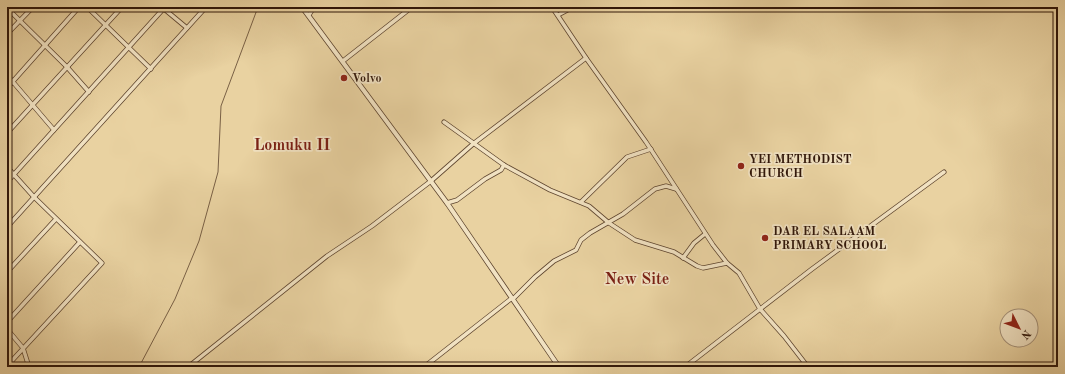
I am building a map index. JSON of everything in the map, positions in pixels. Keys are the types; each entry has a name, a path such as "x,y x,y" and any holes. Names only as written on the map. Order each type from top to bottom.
{"street":[{"path":"7,34 32,7"},
{"path":"7,88 79,7"},
{"path":"87,7 151,69"},
{"path":"7,133 122,7"},
{"path":"7,182 129,48 163,7 187,28"},
{"path":"7,227 206,7"},
{"path":"302,7 431,180 559,367"},
{"path":"308,15 314,7"},
{"path":"343,61 412,7"},
{"path":"552,7 586,58 651,149 706,234 727,263 739,273 760,309 784,336 808,367"},
{"path":"558,15 573,7"},
{"path":"7,8 21,20 44,46 67,67 89,92"},
{"path":"188,367 327,256 372,226 431,180 473,144 586,58"},
{"path":"7,75 54,130"},
{"path":"444,122 504,165 550,190 581,202 635,240 674,252 703,268 727,263"},
{"path":"581,202 627,157 651,149"},
{"path":"447,203 457,200 484,179 501,170 504,165"},
{"path":"7,167 34,197 102,262 7,366"},
{"path":"685,367 760,309 944,172"},
{"path":"424,367 513,299 535,277 554,262 576,250 583,238 609,222 655,189 666,186 676,189"},
{"path":"7,272 56,219"},
{"path":"683,258 694,243 706,234"},
{"path":"7,322 80,242"},
{"path":"7,329 23,348 29,367"}],"waterway":[{"path":"139,367 175,299 199,241 218,172 221,106 258,7"}],"place":[{"name":"Volvo","path":"344,78"},
{"name":"YEI METHODIST CHURCH","path":"741,166"},
{"name":"DAR EL SALAAM PRIMARY SCHOOL","path":"765,238"}],"district":[{"name":"Lomuku II","path":"292,144"},
{"name":"New Site","path":"637,278"}]}
